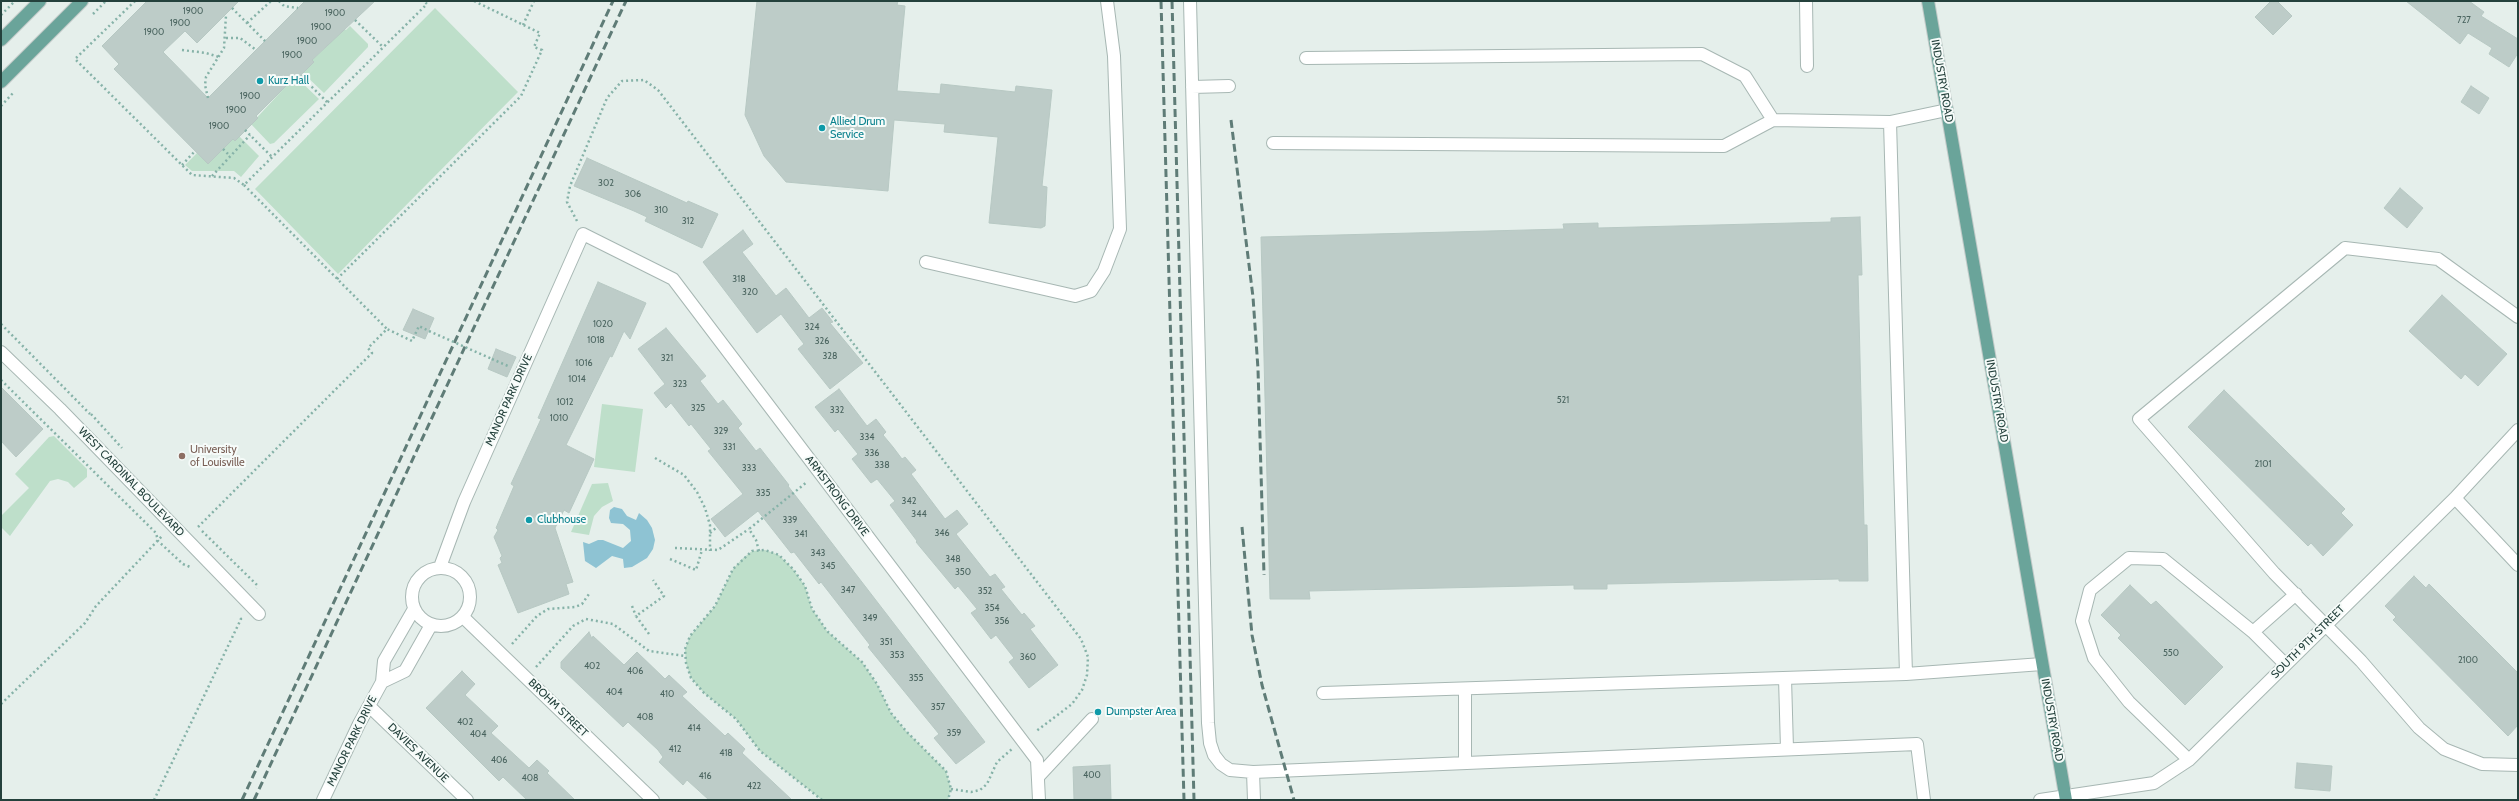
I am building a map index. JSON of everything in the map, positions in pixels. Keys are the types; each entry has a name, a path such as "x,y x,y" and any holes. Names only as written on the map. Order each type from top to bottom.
{"main road":[{"path":"1,40 40,1"},
{"path":"1,82 82,1"},
{"name":"INDUSTRY ROAD","path":"1928,1 2066,798"}],"street":[{"path":"926,262 1075,296 1091,291 1104,271 1120,229 1114,56 1108,1"},
{"path":"1190,1 1208,723 1210,743 1214,755 1221,764 1230,770 1252,772 1917,744 1924,800"},
{"path":"1806,1 1807,66"},
{"path":"1306,58 1702,54 1745,76 1773,120"},
{"path":"1192,88 1230,86"},
{"path":"1273,143 1724,146 1773,120 1890,122 1947,110"},
{"path":"1890,122 1906,674"},
{"name":"ARMSTRONG DRIVE","path":"583,234 673,279 1037,760 1039,800"},
{"name":"MANOR PARK DRIVE","path":"440,567 464,502 583,234"},
{"path":"2518,317 2438,259 2345,248 2140,419 2296,594 2361,661 2419,728 2444,749 2482,764 2518,765"},
{"name":"WEST CARDINAL BOULEVARD","path":"1,352 60,408 258,614"},
{"name":"SOUTH 9TH STREET","path":"2040,800 2066,798 2154,783 2189,760 2325,624 2456,498 2518,430"},
{"path":"2456,498 2518,565"},
{"path":"2189,760 2128,702 2094,658 2082,621 2090,590 2129,558 2164,559 2253,632 2285,664"},
{"path":"440,567 457,572 468,585 471,596 469,608 463,617 453,624 442,626 430,625 421,618 414,609 412,598 413,586 420,576 429,570 440,567"},
{"path":"2253,632 2296,594"},
{"name":"MANOR PARK DRIVE","path":"323,800 382,682 384,661 414,609"},
{"name":"BROHM STREET","path":"463,617 653,800"},
{"name":"MANOR PARK DRIVE","path":"382,682 405,671 430,625"},
{"path":"1323,693 1906,674 2042,664"},
{"path":"1785,678 1787,749"},
{"path":"1465,689 1465,763"},
{"name":"DAVIES AVENUE","path":"369,706 467,800"},
{"path":"1038,777 1092,719"},
{"path":"1252,772 1254,800"}],"path":[{"path":"1,15 14,1"},
{"path":"135,1 75,59 192,175 234,178 244,185 387,329 412,341 419,326 492,360"},
{"path":"247,23 271,1"},
{"path":"278,1 284,6 298,8"},
{"path":"337,279 521,96 542,50 534,47 540,33 474,1"},
{"path":"523,25 534,1"},
{"path":"244,185 383,47 426,2"},
{"path":"232,8 265,41"},
{"path":"208,98 205,85 206,77 224,48 226,38 226,15"},
{"path":"356,20 383,47"},
{"path":"226,38 240,38 256,50"},
{"path":"182,50 206,53 219,57"},
{"path":"301,76 327,102"},
{"path":"583,234 568,202 570,186 607,98 622,81 644,80 658,90 1081,639 1088,657 1087,675 1082,690 1072,704 1022,740 997,762 987,784 980,790 971,792 950,789"},
{"path":"245,130 272,157"},
{"path":"212,176 250,135"},
{"path":"223,149 230,156"},
{"path":"182,165 195,151"},
{"path":"198,527 372,353 368,348 387,329"},
{"path":"1,380 156,533 158,540 194,571"},
{"path":"655,458 684,475 697,492 705,508 710,534 710,551"},
{"path":"675,548 710,551 718,550 749,529 819,472"},
{"path":"1,704 85,623 96,606 172,525"},
{"path":"710,534 717,527"},
{"path":"749,529 756,540 760,551"},
{"path":"670,559 696,570 702,550"},
{"path":"822,800 760,751 736,719 704,693 691,678 685,656 690,636 716,606 733,569 752,551 779,555 793,569 805,586 812,609 827,632 862,662 877,684 896,719 946,771 950,789 948,800"},
{"path":"636,616 664,596 653,580"},
{"path":"503,655 537,616 548,610 574,607 582,604 589,594"},
{"path":"632,606 636,616 649,634"},
{"path":"154,800 241,619 236,614"},
{"path":"526,678 573,626 586,619 613,624 649,651 685,656"}],"green space":[{"path":"435,8 518,92 338,274 255,189"},
{"path":"350,26 368,44 368,47 324,93 303,73 314,62 312,60 344,29 346,30"},
{"path":"298,79 319,99 274,143 270,144 251,124 288,84 290,86"},
{"path":"239,136 259,156 241,177 234,171 192,171 185,165 197,153 208,164 233,139 235,141"},
{"path":"602,404 643,409 635,472 594,467"},
{"path":"54,436 87,469 87,477 74,488 68,482 58,479 50,481 10,536 1,527 1,516 29,488 15,474 49,437"},
{"path":"608,483 613,501 602,507 594,516 589,535 571,532 592,484"},
{"path":"765,550 779,555 793,569 805,586 812,609 827,631 862,662 877,684 891,713 906,731 946,771 951,789 948,800 822,800 760,751 736,719 704,693 691,678 686,663 685,649 690,636 715,606 733,569 752,551"}],"water":[{"path":"614,507 622,509 627,516 636,520 639,513 647,520 652,528 655,540 653,549 647,558 632,567 624,568 623,559 612,556 596,568 585,561 583,542 589,544 598,540 603,540 623,548 631,541 630,530 623,524 611,523 609,518 610,510"}],"building":[{"name":"Kurz Hall","path":"147,1 239,1 197,43 185,31 163,52 208,98 305,1 375,1 312,60 314,62 290,86 288,84 256,116 258,118 235,141 233,139 208,164 114,69 119,64 102,46"},
{"name":"Allied Drum Service","path":"757,1 898,1 897,5 905,6 897,91 940,94 941,84 1015,92 1016,86 1052,90 1042,186 1047,187 1045,226 1041,228 989,223 998,137 944,132 945,124 894,120 888,191 786,182 764,156 745,115"},
{"path":"2271,1 2277,1 2292,16 2273,35 2255,17"},
{"path":"2406,1 2469,1 2484,12 2481,16 2518,39 2518,53 2509,67 2489,54 2492,48 2468,33 2460,44"},
{"path":"2471,86 2489,98 2479,114 2461,102"},
{"path":"587,158 687,203 688,201 718,214 702,248 645,221 647,217 574,186"},
{"path":"2400,188 2423,208 2407,228 2384,208"},
{"path":"1860,217 1862,275 1858,275 1864,525 1867,525 1868,581 1839,581 1839,579 1607,584 1607,589 1574,589 1574,585 1309,591 1310,599 1270,599 1261,237 1564,229 1563,224 1598,223 1598,228 1831,222 1831,218"},
{"path":"743,230 753,244 742,252 776,296 786,288 809,318 822,308 833,322 830,323 863,363 830,389 798,349 804,344 781,314 757,333 703,262"},
{"path":"598,282 646,303 630,339 624,331 566,445 594,459 569,513 564,510 555,528 573,582 566,584 569,594 518,613 498,565 502,563 500,558 502,556 494,537 498,530 496,528 514,486 511,484 541,419 538,418"},
{"path":"2442,295 2507,354 2478,386 2465,374 2461,379 2409,331"},
{"path":"413,309 434,318 425,339 403,330"},
{"path":"666,328 706,376 700,381 718,404 723,400 742,424 738,428 756,451 760,448 985,742 956,764 934,738 939,734 868,647 870,645 821,582 819,584 794,552 791,553 758,511 725,537 711,519 743,494 708,451 711,449 691,424 689,426 671,403 666,408 654,393 665,384 638,349"},
{"path":"496,349 516,357 507,377 488,369"},
{"path":"1,387 43,429 16,457 1,441"},
{"path":"839,389 867,426 876,419 886,432 883,435 902,459 905,457 916,470 911,474 945,519 957,510 968,524 956,534 990,577 995,574 1005,587 1001,589 1022,615 1024,613 1035,626 1030,629 1058,665 1029,688 1009,662 1014,658 996,635 991,639 971,613 977,609 958,586 955,589 916,542 917,541 890,505 895,501 877,479 871,483 852,459 858,454 838,429 835,432 815,407"},
{"path":"2224,390 2345,509 2341,513 2353,525 2323,556 2311,543 2308,546 2188,427"},
{"path":"2414,576 2426,588 2429,584 2518,673 2518,725 2508,736 2393,620 2396,617 2385,606"},
{"path":"2130,585 2151,605 2156,601 2223,667 2185,705 2118,638 2121,635 2101,615"},
{"path":"589,632 592,639 593,636 624,665 637,652 665,679 669,675 687,692 682,696 725,736 728,733 745,749 742,753 792,800 709,800 687,780 683,785 659,762 663,757 658,750 628,722 623,727 561,668 561,662"},
{"path":"462,671 475,684 465,695 498,726 491,733 529,768 537,760 549,771 547,773 575,800 527,800 503,777 499,781 426,708"},
{"path":"2297,763 2332,766 2330,791 2295,788"},
{"path":"1110,765 1111,799 1074,800 1073,767"}],"railway":[{"path":"242,800 613,1"},
{"path":"254,800 626,1"},
{"path":"1161,1 1184,800"},
{"path":"1172,1 1194,800"},
{"path":"1231,120 1253,297 1258,369 1264,575"},
{"path":"1242,527 1252,635 1262,685 1294,800"}],"place":[{"name":"Kurz Hall","path":"260,81"},
{"name":"Allied Drum Service","path":"822,128"},
{"name":"University of Louisville","path":"182,456"},
{"name":"Clubhouse","path":"529,520"},
{"name":"Dumpster Area","path":"1098,712"}]}
